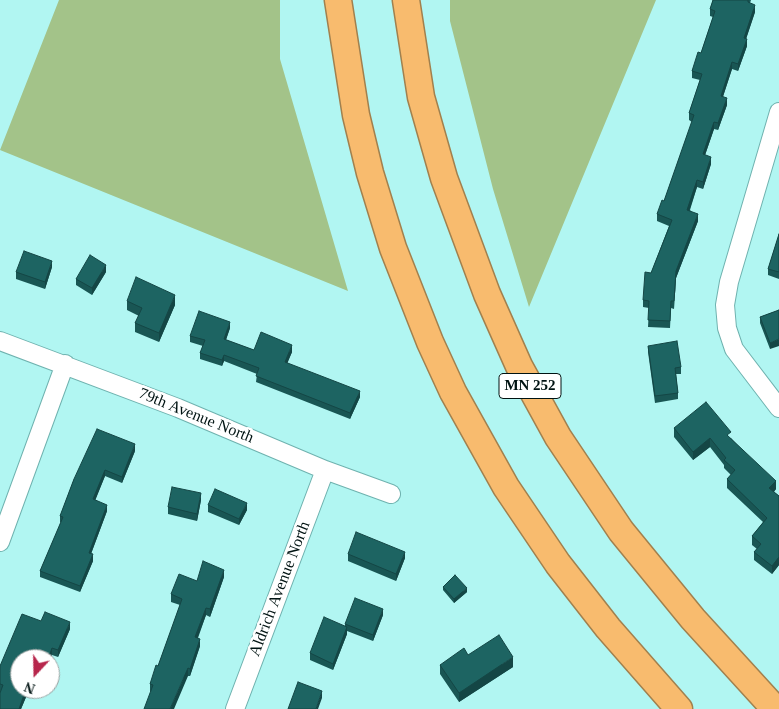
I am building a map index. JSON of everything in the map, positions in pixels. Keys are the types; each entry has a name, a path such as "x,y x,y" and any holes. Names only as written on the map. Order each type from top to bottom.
{"highway":[{"path":"338,0 356,115 370,173 393,248 430,342 453,392 506,487 558,564 608,628 679,709"},
{"name":"MN 252","path":"406,0 421,97 444,178 487,294 519,366 558,437 621,531 693,619 775,709"}],"street":[{"path":"779,112 729,282 725,305 727,328 734,349 779,408"},
{"name":"79th Avenue North","path":"0,341 65,364 325,470 391,494"},
{"path":"0,542 65,364"},
{"name":"Aldrich Avenue North","path":"236,709 325,470"}],"green space":[{"path":"59,0 280,0 280,59 348,291 0,150"},
{"path":"450,0 656,0 529,307 493,189 450,21"}],"building":[{"path":"713,0 748,0 748,2 755,5 744,38 747,39 738,64 732,62 721,96 727,98 718,123 714,122 703,154 711,157 703,182 697,180 687,210 698,214 676,271 674,301 671,301 670,321 648,320 649,301 643,300 645,272 651,273 672,220 657,214 662,200 664,201 694,115 689,113 702,74 692,71 698,52 701,53 715,11 710,9"},
{"path":"779,234 779,272 768,269"},
{"path":"24,251 52,261 45,282 16,272"},
{"path":"90,255 106,265 92,288 76,279"},
{"path":"136,277 175,295 159,333 135,323 142,308 127,301"},
{"path":"779,310 779,339 770,343 760,317"},
{"path":"199,311 230,322 224,339 254,350 261,332 292,345 285,362 360,391 350,413 256,376 259,368 224,355 222,360 200,353 205,340 190,336"},
{"path":"677,341 681,367 675,368 678,393 655,396 648,346"},
{"path":"706,402 731,432 727,435 776,481 769,488 779,496 779,557 772,566 754,552 761,544 752,536 767,518 727,479 735,470 724,460 726,458 710,438 693,452 674,428"},
{"path":"97,429 135,444 122,477 105,470 93,499 107,505 89,553 93,554 80,586 40,571 63,517 60,516 74,479"},
{"path":"172,487 201,493 197,514 168,507"},
{"path":"215,489 247,503 239,519 208,505"},
{"path":"356,532 405,552 396,574 348,554"},
{"path":"203,561 224,570 210,609 206,608 195,637 200,639 190,669 188,668 170,709 144,709 153,685 150,684 156,665 158,666 182,599 171,594 179,574 197,581"},
{"path":"455,575 467,588 454,599 443,587"},
{"path":"355,598 383,609 373,635 345,624"},
{"path":"45,612 70,622 58,649 10,649 10,699 22,699 19,709 0,709 0,693 3,685 0,684 0,666 22,614 41,621"},
{"path":"324,617 347,627 333,664 310,653"},
{"path":"499,635 513,657 459,693 440,665 464,648 468,655"},
{"path":"298,682 322,691 316,709 288,709"}]}
